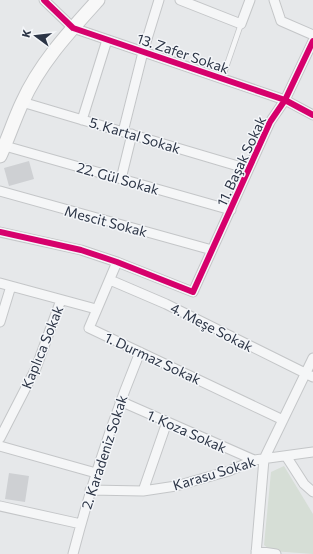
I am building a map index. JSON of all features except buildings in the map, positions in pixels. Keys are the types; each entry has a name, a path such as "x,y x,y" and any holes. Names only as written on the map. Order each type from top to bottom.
{"street":[{"path":"44,0 73,28"},
{"path":"3,145 22,102 52,52 98,0"},
{"path":"123,132 143,52 159,0"},
{"path":"180,0 241,24 250,0"},
{"path":"274,0 281,21 313,35"},
{"name":"13. Zafer Sokak","path":"73,28 285,100 313,114"},
{"path":"82,120 107,40"},
{"name":"11. Başak Sokak","path":"117,262 193,292 270,122 285,100 313,41"},
{"name":"5. Kartal Sokak","path":"22,102 248,169"},
{"path":"121,179 132,134"},
{"name":"22. Gül Sokak","path":"3,145 231,210"},
{"name":"Mescit Sokak","path":"0,192 212,250"},
{"path":"0,232 81,250 117,262"},
{"name":"1. Durmaz Sokak","path":"117,262 89,328 283,420"},
{"name":"4. Meşe Sokak","path":"110,280 166,304 309,376"},
{"path":"0,283 96,309"},
{"path":"0,322 11,286"},
{"name":"Kaplıca Sokak","path":"0,438 36,368 61,300"},
{"name":"2. Karadeniz Sokak","path":"73,554 90,490 120,401 140,352"},
{"path":"276,554 256,553 264,459 283,420 309,376 313,358"},
{"name":"1. Koza Sokak","path":"120,401 254,460"},
{"path":"143,491 167,422"},
{"path":"0,446 96,473"},
{"name":"Karasu Sokak","path":"90,490 143,491 176,486 229,472 254,460 313,452"},
{"path":"286,456 304,484 313,492"},
{"path":"0,506 81,524"}],"lane":[{"path":"222,79 241,24"}],"shaded area":[{"path":"284,466 313,514 313,554 272,551 264,545 271,472"}],"cycle path":[{"path":"44,0 73,28 285,100 313,115"},
{"path":"0,232 81,250 117,262 193,292 270,122 285,100 313,41"}]}
